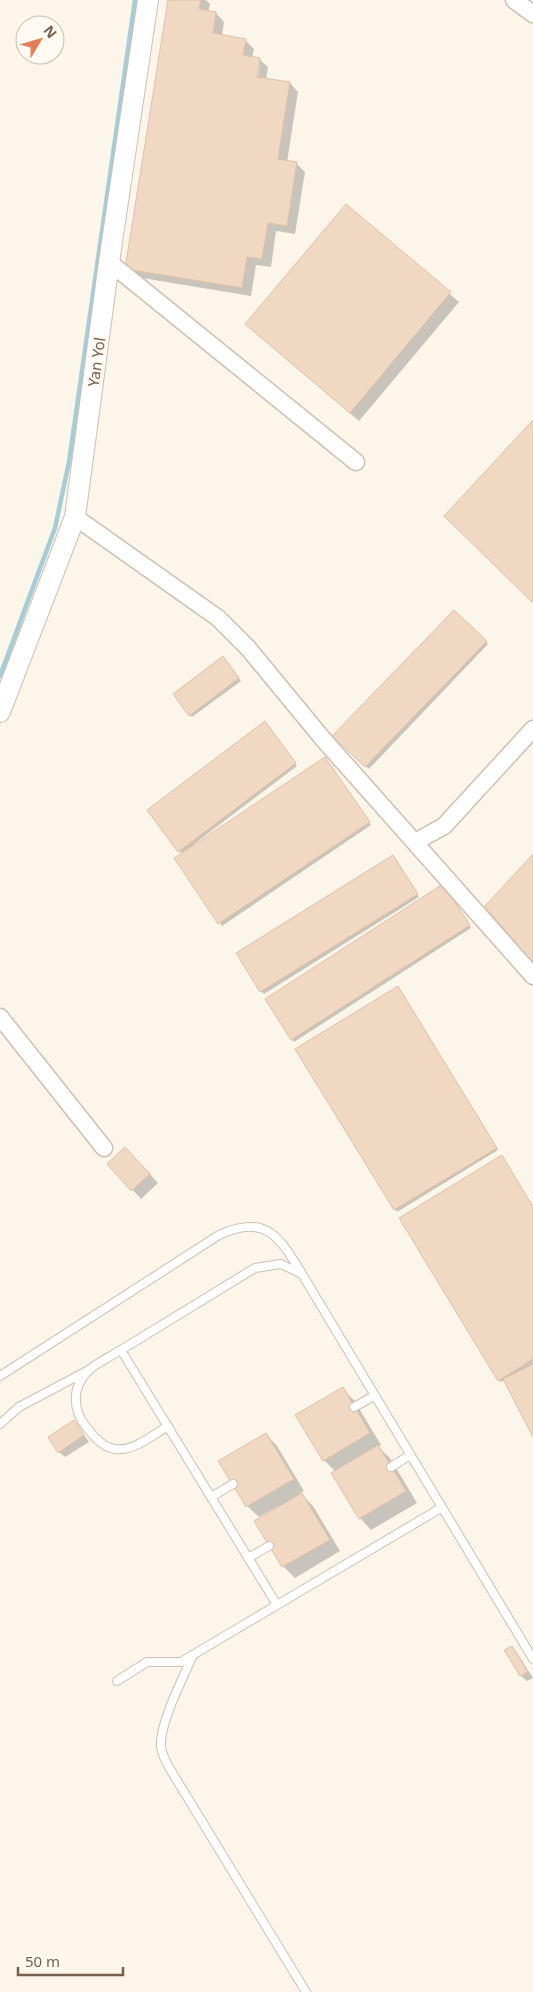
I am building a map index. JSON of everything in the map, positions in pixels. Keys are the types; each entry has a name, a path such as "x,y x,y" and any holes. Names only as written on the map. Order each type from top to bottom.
{"street":[{"name":"Yan Yol","path":"0,712 75,517 109,262 148,0"},
{"path":"514,0 533,14"},
{"path":"109,262 356,462"},
{"path":"75,517 218,618 248,648 323,738 533,976"},
{"path":"415,842 444,826 533,729"},
{"path":"0,1017 104,1148"}],"lane":[{"path":"0,1376 202,1245 235,1227 266,1229 286,1248 533,1659"},
{"path":"0,1424 19,1407 89,1370 255,1268 281,1264 302,1274"},
{"path":"122,1350 276,1605"},
{"path":"89,1370 77,1386 74,1404 83,1424 99,1442 116,1449 134,1446 168,1426"},
{"path":"354,1407 374,1396"},
{"path":"391,1466 410,1455"},
{"path":"211,1498 233,1484"},
{"path":"117,1681 147,1662 181,1662 441,1508"},
{"path":"248,1558 269,1546"},
{"path":"193,1655 164,1727 161,1748 164,1757 170,1770 306,1992"}],"building":[{"path":"168,0 201,0 199,9 216,12 213,33 246,39 243,55 260,58 257,77 290,82 278,159 297,162 287,226 268,223 262,259 247,257 242,288 125,269"},
{"path":"346,204 451,292 350,413 245,324"},
{"path":"533,420 533,603 444,516"},
{"path":"454,610 487,641 365,767 332,736"},
{"path":"223,656 239,678 189,716 173,694"},
{"path":"265,721 296,763 178,852 147,810"},
{"path":"325,757 370,822 218,924 174,858"},
{"path":"533,854 533,965 485,906"},
{"path":"393,855 418,894 260,992 236,953"},
{"path":"443,884 470,925 291,1040 265,999"},
{"path":"398,986 497,1148 394,1210 295,1049"},
{"path":"125,1147 150,1174 131,1191 107,1164"},
{"path":"502,1155 533,1207 533,1359 498,1381 399,1218"},
{"path":"533,1364 533,1437 503,1379"},
{"path":"343,1387 370,1433 323,1461 295,1415"},
{"path":"74,1420 84,1435 58,1453 48,1437"},
{"path":"266,1433 294,1479 246,1507 218,1461"},
{"path":"378,1445 406,1491 359,1519 331,1473"},
{"path":"302,1493 330,1540 282,1567 254,1521"},
{"path":"512,1646 528,1672 520,1676 504,1650"}],"waterway":[{"path":"0,676 55,528 69,462 135,0"}]}
